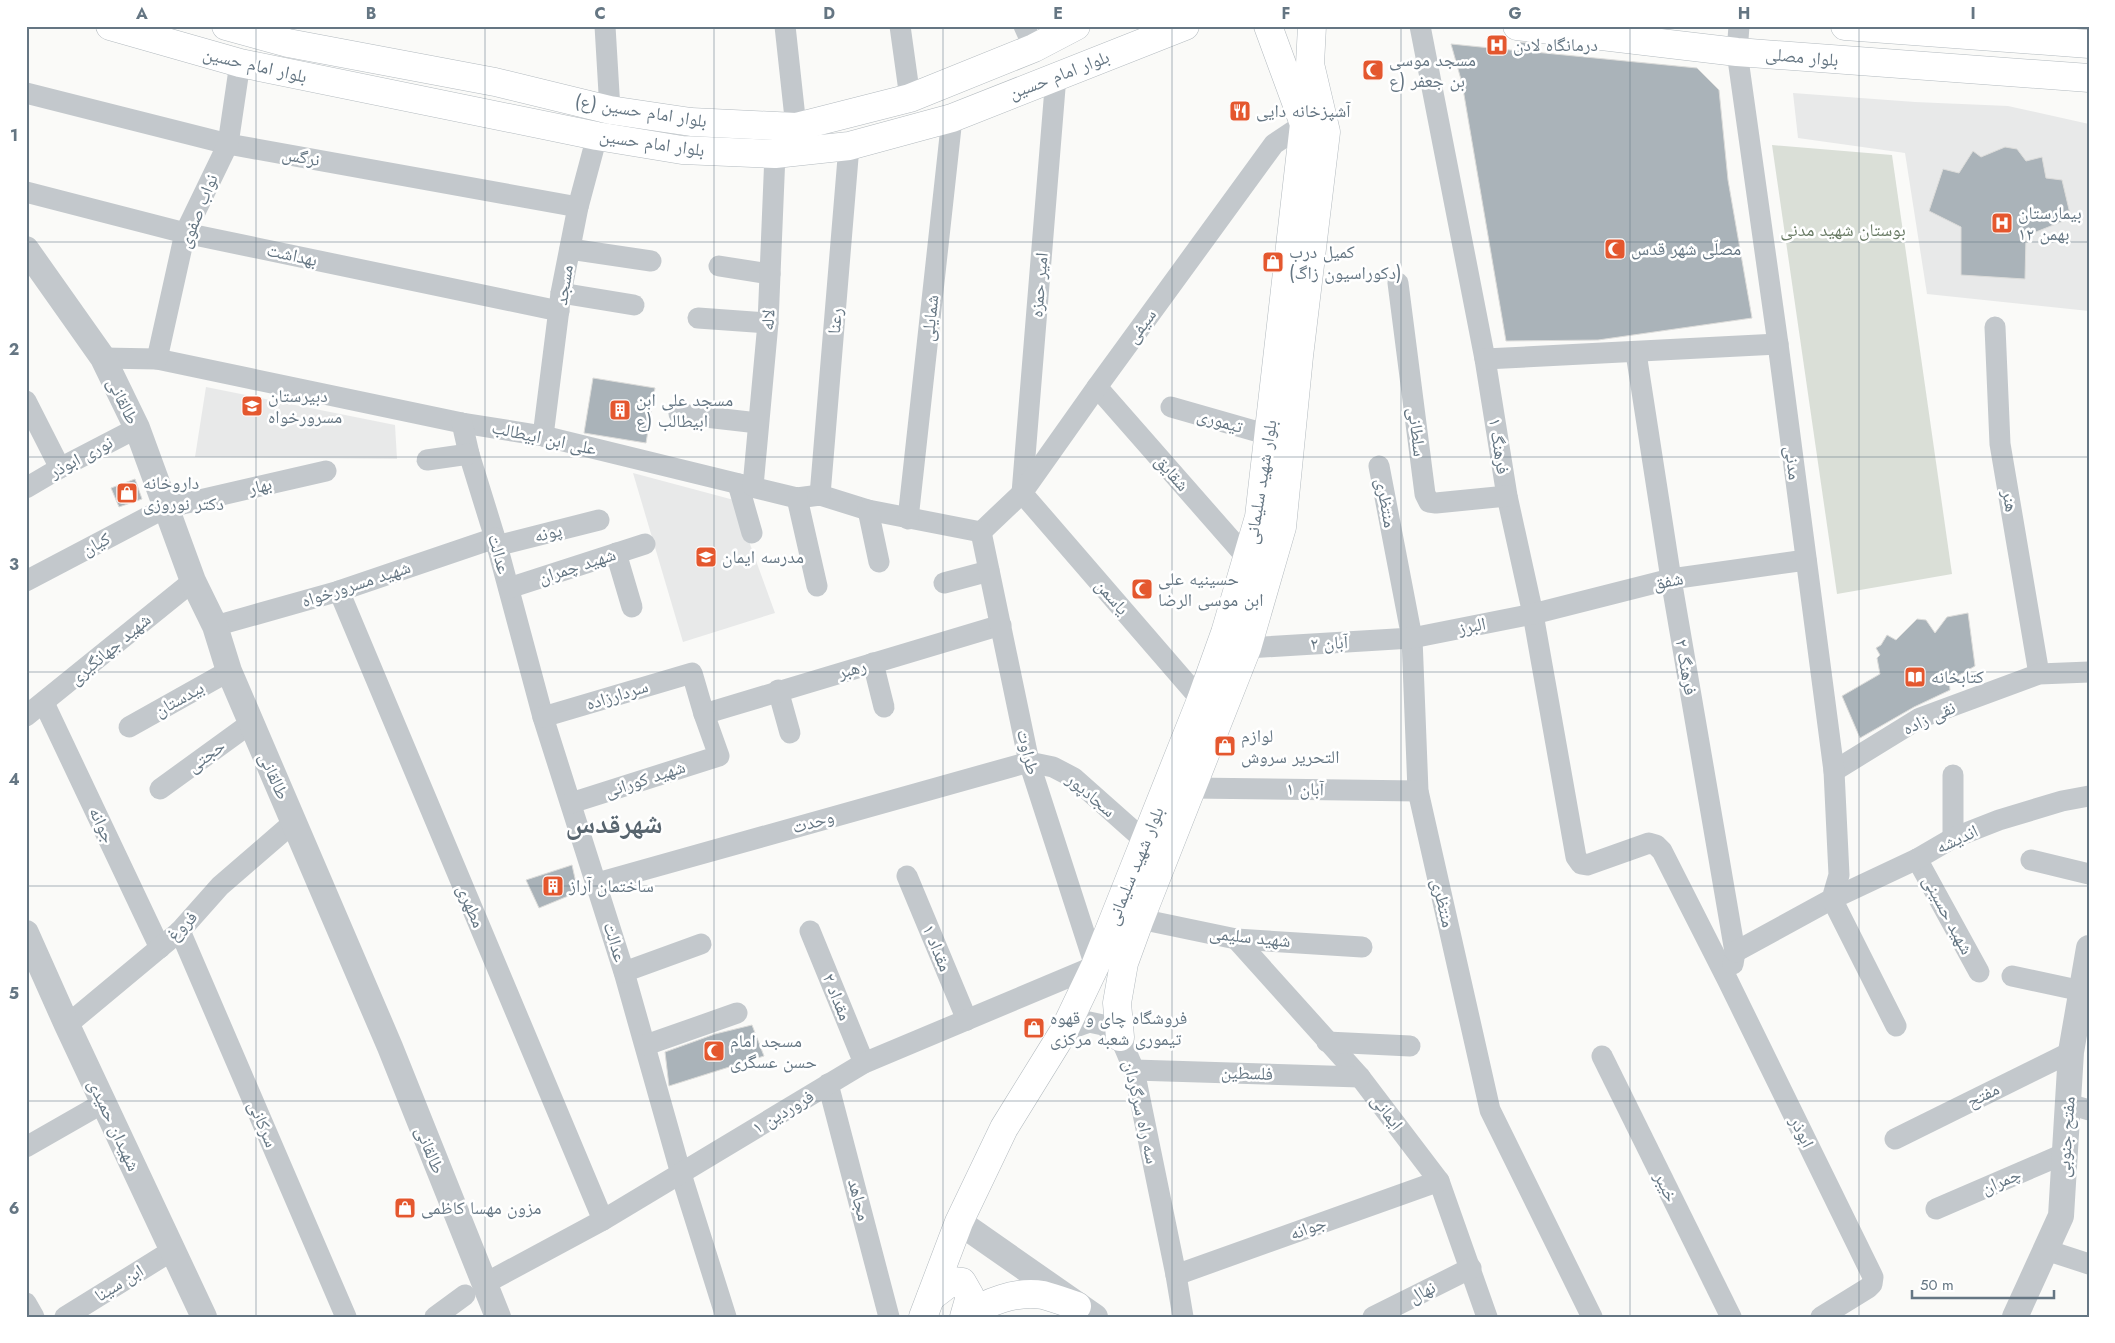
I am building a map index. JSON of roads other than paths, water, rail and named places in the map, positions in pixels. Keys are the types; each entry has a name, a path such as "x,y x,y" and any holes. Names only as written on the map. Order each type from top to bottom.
{"main road":[{"name":"بلوار امام حسین","path":"110,26 240,63 598,136 682,150 775,154 849,146 952,118 1185,26"},
{"name":"بلوار امام حسین (ع)","path":"226,26 287,35 610,110 691,122 796,127 910,98 1029,37 1076,26"},
{"name":"بلوار شهید سلیمانی","path":"1064,1031 1095,966 1201,700 1225,633 1248,560 1259,517 1304,124 1268,26"},
{"path":"1279,26 1288,26"},
{"name":"بلوار شهید سلیمانی","path":"1120,1037 1117,1003 1124,963 1247,648 1282,527 1300,346 1326,132 1310,64 1312,26"},
{"name":"بلوار مصلی","path":"1517,26 1738,39 2089,78"},
{"name":"بلوار مصلی","path":"1845,26 2089,44"},
{"path":"927,1307 959,1222 1004,1128 1064,1031"},
{"path":"927,1307 952,1281 962,1282 970,1296 964,1316"},
{"path":"964,1316 982,1305 1014,1296 1041,1295 1086,1311"}],"street":[{"path":"605,26 610,110"},
{"path":"785,26 796,127"},
{"path":"900,26 910,98"},
{"name":"فرهنگ ۱","path":"1420,26 1485,359 1507,496 1533,614 1576,857 1581,864"},
{"name":"مدنی","path":"1738,39 1834,771 1839,876 1832,899"},
{"name":"نواب صفوی","path":"156,359 185,234 228,144 240,63"},
{"name":"امیر حمزه","path":"1022,493 1056,76"},
{"name":"نرگس","path":"26,93 228,144 578,207"},
{"name":"شمایلی","path":"908,519 952,118"},
{"name":"سیفی","path":"981,532 1022,493 1274,144 1304,124"},
{"name":"مسجد","path":"543,436 560,302 578,207 598,136"},
{"name":"رعنا","path":"820,495 849,146"},
{"name":"لاله","path":"746,485 758,422 768,323 775,154"},
{"name":"بهداشت","path":"26,192 185,234 560,302 634,305"},
{"name":"طالقانی","path":"26,249 103,358 137,428 193,581 215,626 229,671 390,1046 474,1290 498,1317"},
{"path":"570,249 651,261"},
{"path":"719,266 770,274"},
{"name":"سلطانی","path":"1398,283 1425,494 1428,502 1436,503 1507,496"},
{"path":"698,318 768,323"},
{"name":"هنر","path":"1995,328 2000,444 2039,674"},
{"path":"1485,359 1636,353 1778,344"},
{"name":"فرهنگ ۲","path":"1636,353 1671,579 1736,952 1728,981"},
{"name":"علی ابن ابیطالب","path":"103,358 156,359 462,422 543,436 797,498 820,495 868,510 981,532"},
{"name":"شقایق","path":"1097,387 1248,560"},
{"path":"26,401 60,468"},
{"name":"تیموری","path":"1171,407 1269,434"},
{"path":"679,414 758,422"},
{"name":"عدالت","path":"462,422 469,454 543,717 597,882 646,1045 681,1174 726,1317"},
{"name":"نوری ابوذر","path":"26,488 137,428"},
{"path":"427,460 469,454"},
{"name":"منتظری","path":"1379,466 1412,638 1418,790 1490,1110 1592,1317"},
{"name":"بهار","path":"165,508 326,472"},
{"path":"746,485 752,533"},
{"name":"یاسمن","path":"1022,493 1201,700"},
{"path":"797,498 817,586"},
{"name":"کیان","path":"26,581 165,508"},
{"path":"868,510 879,562"},
{"name":"پونه","path":"495,542 599,520"},
{"name":"طراوت","path":"981,532 1029,762 1095,966"},
{"name":"شهید مسرورخواه","path":"215,626 339,591 495,542"},
{"name":"شهید چمران","path":"508,588 645,544"},
{"path":"616,553 632,607"},
{"name":"شفق","path":"1533,614 1671,579 1806,560"},
{"path":"944,583 989,571"},
{"name":"شهید جهانگیری","path":"26,716 193,581"},
{"name":"مطهری","path":"339,591 603,1220"},
{"name":"البرز","path":"1412,638 1533,614"},
{"name":"رهبر","path":"704,714 778,690 1001,625"},
{"name":"آبان ۲","path":"1247,648 1412,638"},
{"path":"873,663 884,707"},
{"name":"بیدستان","path":"129,727 229,671"},
{"name":"نقی زاده","path":"1834,771 1920,718 2039,674 2089,672"},
{"name":"سردارزاده","path":"543,717 692,673 704,714"},
{"path":"778,690 790,733"},
{"name":"جوانه","path":"44,703 160,948"},
{"name":"شهید کورانی","path":"572,803 719,756 704,714"},
{"name":"حجتی","path":"160,789 251,724"},
{"name":"سجادپور","path":"1029,762 1053,767 1074,778 1145,841"},
{"name":"وحدت","path":"597,882 1029,762"},
{"path":"1952,838 1953,775"},
{"name":"آبان ۱","path":"1192,788 1418,790"},
{"name":"اندیشه","path":"1736,952 1832,899 1918,859 1952,838 1999,820 2089,796"},
{"name":"فروغ","path":"66,1025 180,931 220,886 294,822"},
{"name":"ابوذر","path":"1581,864 1587,865 1649,843 1656,845 1662,851 1873,1277 1872,1284 1821,1317"},
{"name":"شهید حسینی","path":"1918,859 1979,972"},
{"path":"2031,860 2089,874"},
{"name":"مقداد ۱","path":"907,876 967,1020"},
{"path":"1832,899 1896,1026"},
{"name":"شهید سلیمی","path":"1140,919 1236,939 1362,947"},
{"name":"سرکانی","path":"180,931 346,1317"},
{"name":"مقداد ۲","path":"810,931 864,1063"},
{"name":"شهیدان حمیدی","path":"26,933 66,1025 204,1317"},
{"name":"ایمانی","path":"1236,939 1360,1077 1439,1181 1487,1317"},
{"path":"624,972 701,944"},
{"name":"مفتح جنوبی","path":"2015,1317 2061,1216 2066,1153 2079,1107 2071,1052 2089,948"},
{"name":"فروردین ۱","path":"435,1317 474,1290 603,1220 864,1063 1095,966"},
{"path":"2012,976 2082,991"},
{"path":"646,1045 737,1013"},
{"name":"سه راه سرگردان","path":"1064,1031 1089,1022 1103,1025 1120,1037 1134,1070 1183,1317"},
{"path":"1327,1042 1410,1046"},
{"name":"مفتح","path":"1895,1138 2071,1052"},
{"name":"خیبر","path":"1602,1056 1730,1317"},
{"name":"فلسطین","path":"1134,1070 1360,1077"},
{"name":"مجاهد","path":"828,1084 889,1317"},
{"path":"26,1147 103,1103"},
{"name":"چمران","path":"1936,1209 2066,1153"},
{"name":"جوانه","path":"1176,1275 1439,1181"},
{"path":"959,1222 1086,1311"},
{"name":"ابن سینا","path":"65,1317 173,1250"},
{"path":"2046,1250 2089,1264"},
{"name":"نهال","path":"1373,1317 1471,1268"},
{"path":"26,1303 34,1317"}],"place":[{"name":"درمانگاه لادن","path":"1497,45"},
{"name":"مسجد موسی بن جعفر (ع","path":"1373,70"},
{"name":"آشپزخانه دایی","path":"1240,111"},
{"name":"بیمارستان ۱۲ بهمن","path":"2002,223"},
{"name":"مصلّی شهر قدس","path":"1615,249"},
{"name":"کمیل درب (دکوراسیون زاگ)","path":"1273,262"},
{"name":"دبیرستان مسرورخواه","path":"252,406"},
{"name":"مسجد علی ابن ابیطالب (ع","path":"620,410"},
{"name":"داروخانه دکتر نوروزی","path":"127,493"},
{"name":"مدرسه ایمان","path":"706,557"},
{"name":"حسینیه علی ابن موسی الرضا","path":"1142,589"},
{"name":"کتابخانه","path":"1915,677"},
{"name":"لوازم التحریر سروش","path":"1225,746"},
{"name":"ساختمان آراز","path":"553,886"},
{"name":"فروشگاه چای و قهوه تیموری شعبه مرکزی","path":"1034,1028"},
{"name":"مسجد امام حسن عسگری","path":"714,1051"},
{"name":"مزون مهسا کاظمی","path":"405,1208"}],"district":[{"name":"شهرقدس","path":"614,823"}],"park label":[{"name":"بوستان شهید مدنی","path":"1843,230"}]}
